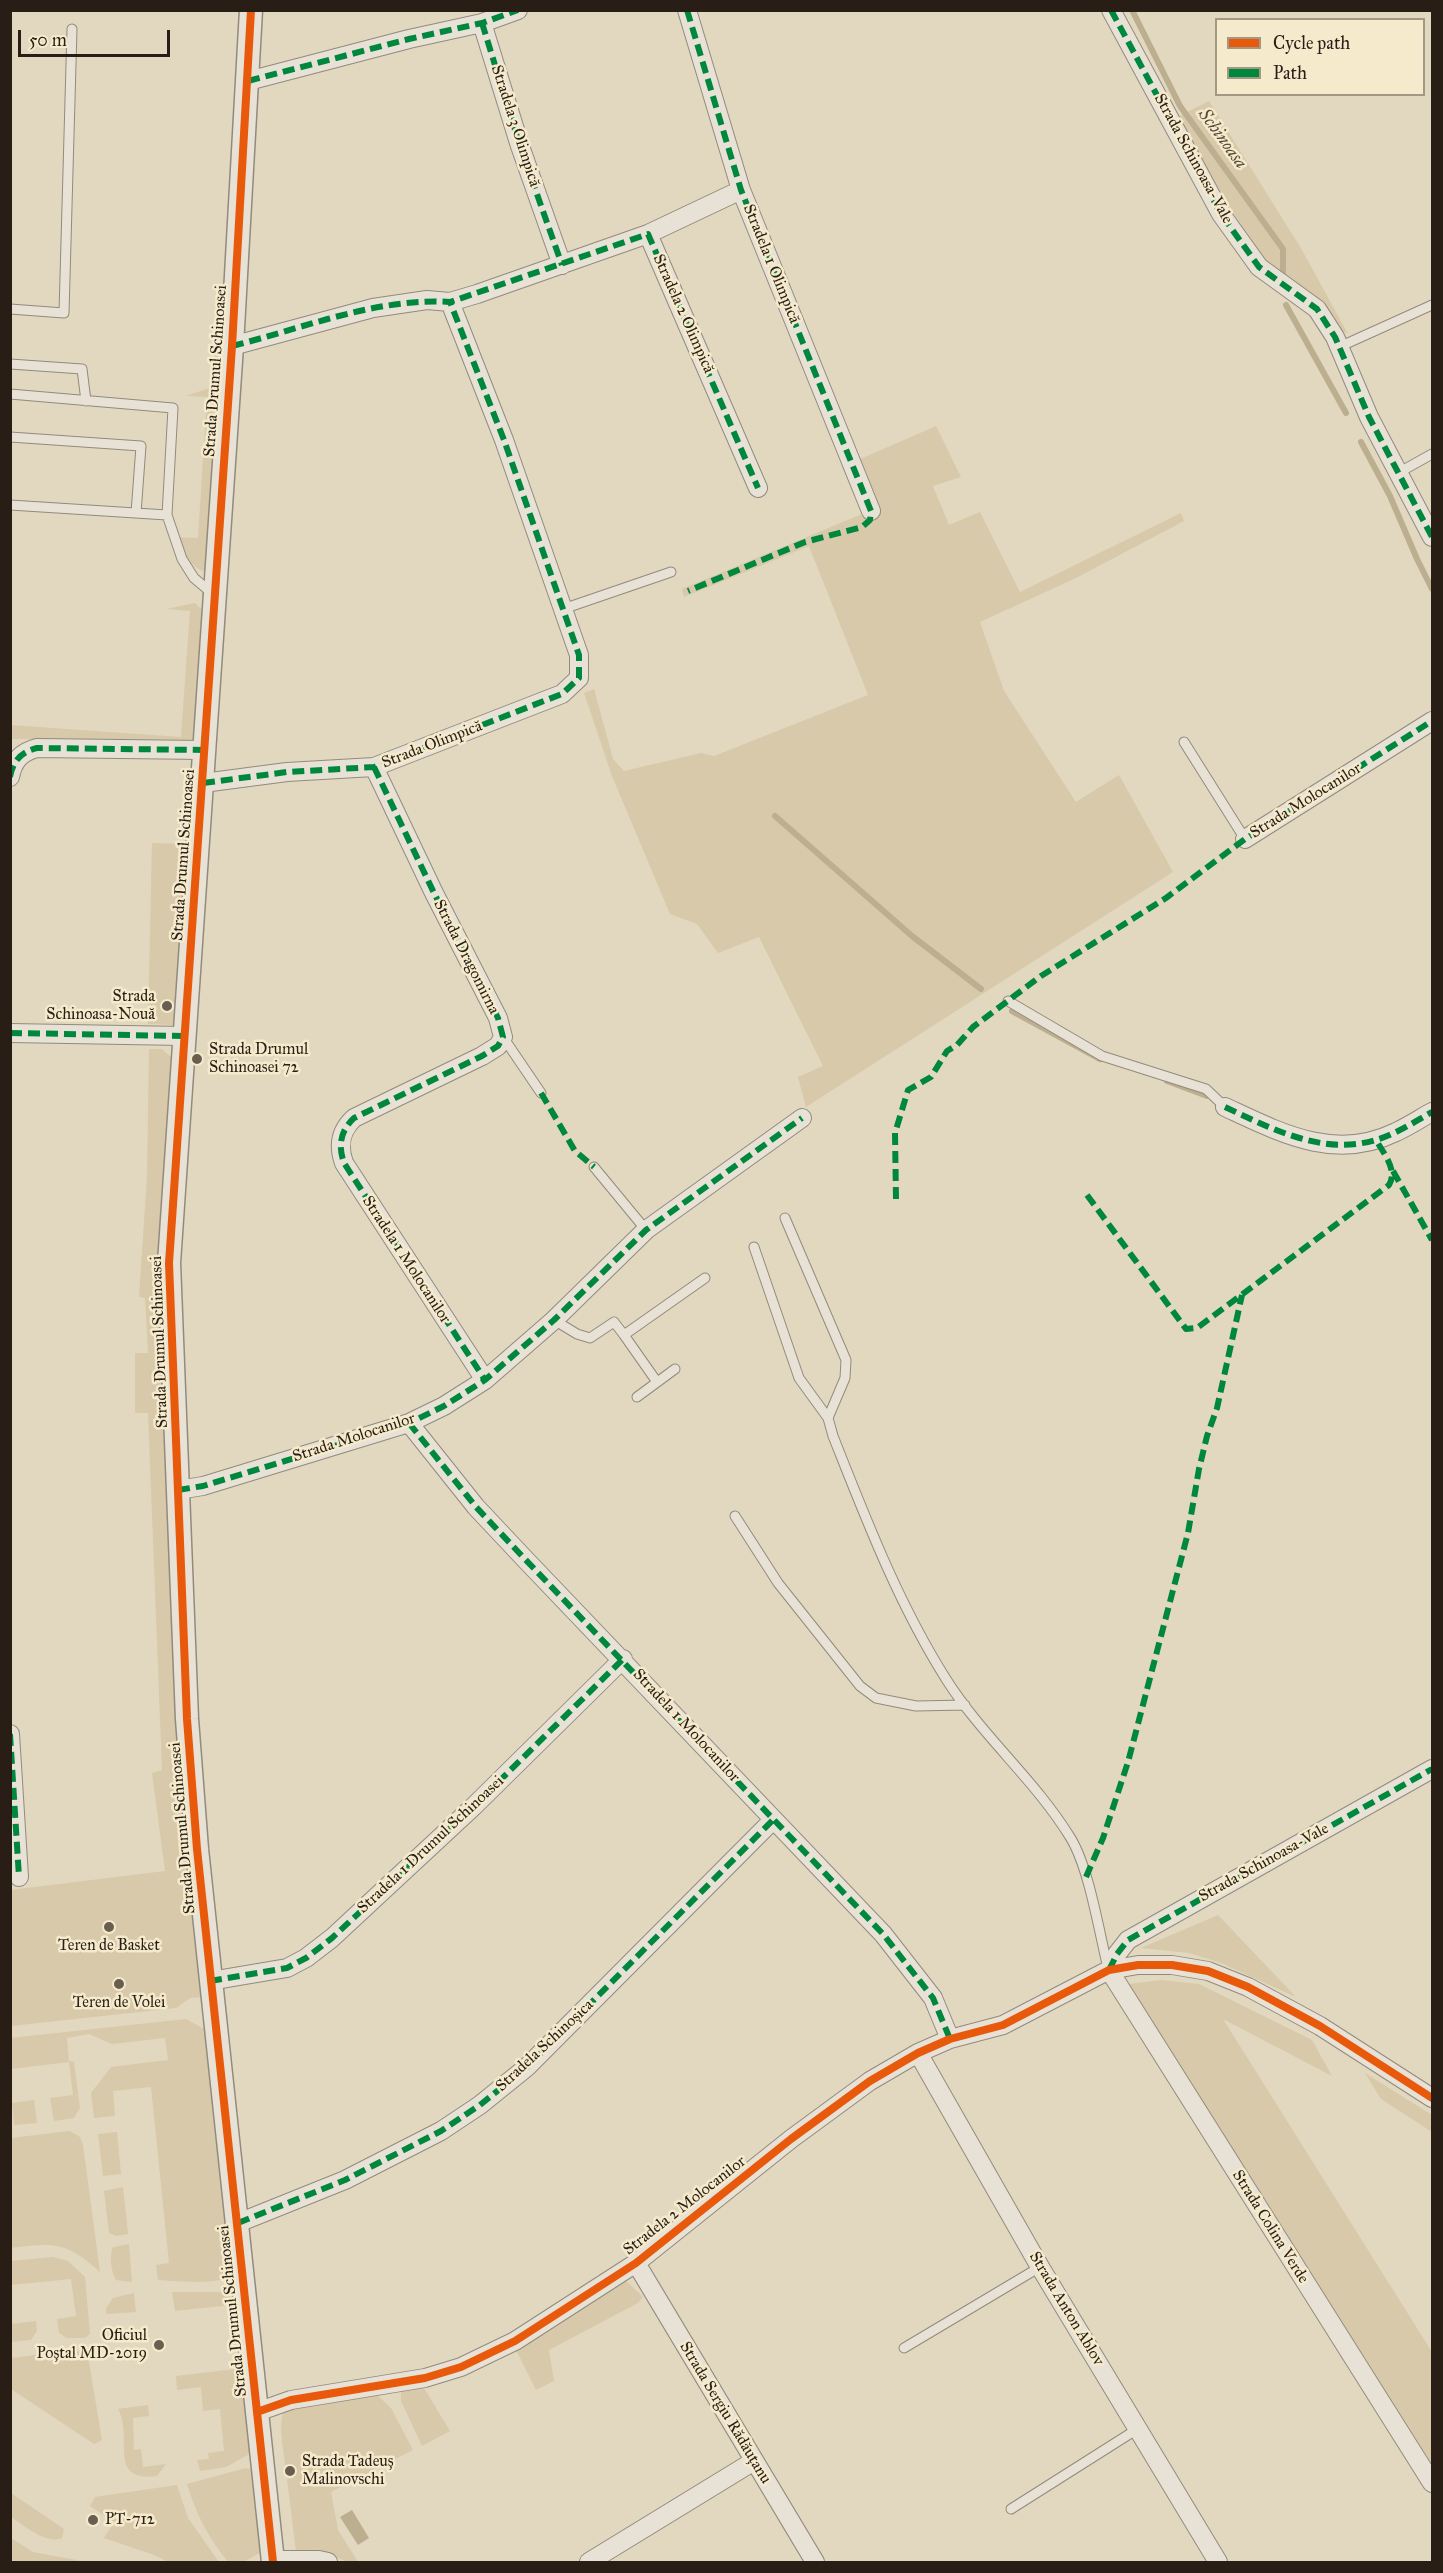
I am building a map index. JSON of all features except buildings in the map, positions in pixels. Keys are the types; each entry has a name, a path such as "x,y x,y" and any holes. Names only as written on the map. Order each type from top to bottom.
{"street":[{"name":"Strada Drumul Schinoasei","path":"251,10 232,346 169,1263 188,1730 210,1981 273,2561"},
{"path":"248,81 409,39 482,23 518,10"},
{"name":"Stradela 1 Olimpică","path":"687,10 741,190 871,511"},
{"name":"Strada Schinoasa-Vale","path":"1112,10 1221,214 1259,267 1317,309 1339,347 1369,417 1432,537"},
{"name":"Stradela 3 Olimpică","path":"482,23 520,146 562,265"},
{"name":"Stradela 2 Olimpică","path":"741,190 648,234 758,489"},
{"path":"232,346 373,308 427,300 450,302 648,234"},
{"name":"Strada Olimpică","path":"203,783 287,772 375,767 562,694 579,678 579,655 504,440 450,302"},
{"name":"Strada Molocanilor","path":"1245,839 1432,721"},
{"path":"10,777 18,758 25,751 37,748 205,750"},
{"name":"Strada Dragomirna","path":"375,767 434,893 498,1018 503,1037"},
{"path":"10,1033 183,1036"},
{"name":"Stradela 1 Molocanilor","path":"484,1380 344,1163 341,1154 341,1137 344,1129 354,1118 482,1056 498,1046 503,1037"},
{"path":"1225,1107 1298,1139 1337,1145 1376,1140 1432,1112"},
{"name":"Strada Molocanilor","path":"178,1490 202,1486 409,1423 444,1406 484,1380 554,1320 646,1230 802,1118"},
{"name":"Stradela 1 Molocanilor","path":"409,1423 476,1507 883,1934 933,1998 950,2039"},
{"name":"Stradela 1 Drumul Schinoasei","path":"210,1981 287,1968 315,1951 473,1806 623,1659"},
{"path":"10,1734 19,1877"},
{"name":"Strada Schinoasa-Vale","path":"1109,1970 1117,1954 1128,1940 1432,1769"},
{"name":"Stradela Schinoșica","path":"238,2223 345,2180 441,2131 480,2105 527,2067 774,1820"},
{"path":"1109,1970 1138,1965 1172,1965 1208,1971 1248,1988 1320,2026 1432,2098"},
{"name":"Stradela 2 Molocanilor","path":"257,2412 291,2400 425,2378 461,2367 515,2341 636,2263 791,2139 870,2081 918,2053 950,2039 1003,2025 1109,1970"},
{"name":"Strada Colina Verde","path":"1109,1970 1432,2482"},
{"name":"Strada Anton Ablov","path":"918,2053 1040,2267 1218,2562"},
{"name":"Strada Sergiu Rădăuțanu","path":"636,2263 815,2562"},
{"path":"589,2562 754,2461"},
{"path":"273,2561 319,2560 328,2562"}],"lane":[{"path":"10,309 64,313 72,30"},
{"path":"1339,347 1432,305"},
{"path":"10,364 82,369 86,401"},
{"path":"10,394 173,408 167,514 182,559 194,578 214,596"},
{"path":"10,437 141,446 136,513"},
{"path":"1398,473 1432,454"},
{"path":"10,505 167,514"},
{"path":"563,609 671,572"},
{"name":"Strada Molocanilor","path":"1184,742 1245,839"},
{"path":"1008,1001 1102,1056 1206,1089 1225,1107"},
{"path":"503,1037 541,1093"},
{"path":"594,1167 646,1230"},
{"path":"785,1218 820,1306 846,1360 845,1378 828,1418"},
{"path":"754,1247 799,1378 828,1418 833,1436 889,1575 946,1679 1072,1839 1086,1877 1109,1970"},
{"path":"624,1335 705,1278"},
{"path":"554,1320 577,1334 590,1338 614,1322 657,1382"},
{"path":"637,1397 675,1369"},
{"path":"735,1516 778,1583 860,1686 876,1698 916,1706 965,1705"},
{"path":"904,2348 1040,2267"},
{"path":"1011,2509 1139,2428"}],"shaded area":[{"path":"1209,101 1302,250 1348,334 1334,326 1309,292 1261,260 1177,117"},
{"path":"215,343 222,348 205,572 191,562 176,537 198,538 207,397 186,396 213,387"},
{"path":"936,426 961,477 933,486 949,525 980,512 1020,592 1181,513 1184,521 1076,578 980,622 1004,691 1076,802 1119,775 1173,872 806,1107 798,1077 823,1066 759,937 718,953 697,924 670,914 612,776 584,693 594,689 613,759 624,771 701,753 714,756 868,695 809,546 684,597 682,589 862,514 842,467"},
{"path":"195,603 206,613 197,736 191,740 11,739 10,725 181,737 190,611 166,609"},
{"path":"152,843 188,844 174,1025 148,1024"},
{"path":"149,1049 162,1049 172,1058 202,1997 190,1998 176,2008 11,2026 10,1890 165,1871 152,1773 162,1770 148,1413 135,1413 135,1353 148,1353 145,1298 139,1297 147,1177"},
{"path":"1218,1915 1296,1997 1221,1963 1189,1953 1141,1948"},
{"path":"1161,1980 1199,1984 1312,2040 1332,2076 1223,2019 1432,2352 1432,2464 1129,1984"},
{"path":"186,2019 204,2029 208,2038 233,2274 219,2280 187,2282 158,2280 156,2265 169,2263 151,2087 113,2091 115,2116 94,2118 91,2093 111,2067 168,2060 165,2038 112,2044 89,2034 67,2038 69,2061 74,2062 80,2108 74,2118 54,2121 50,2098 73,2095 69,2062 11,2069 10,2038"},
{"path":"1365,2073 1432,2115 1432,2132 1381,2099"},
{"path":"34,2100 37,2123 14,2125 12,2103"},
{"path":"70,2131 80,2137 83,2145 100,2272 78,2254 59,2246 39,2245 11,2248 11,2138"},
{"path":"117,2132 121,2174 103,2176 98,2134"},
{"path":"123,2187 128,2234 116,2236 109,2233 104,2191"},
{"path":"129,2244 132,2282 116,2280 111,2264 113,2247"},
{"path":"53,2257 68,2261 85,2277 90,2334 85,2338 67,2338 59,2333 57,2319 76,2316 71,2279 11,2285 11,2261"},
{"path":"623,2278 643,2297 638,2303 549,2350 554,2381 536,2390 515,2348 563,2322 591,2299"},
{"path":"172,2292 222,2292 235,2299 241,2343 235,2344 231,2305 175,2311"},
{"path":"134,2293 136,2312 106,2314 106,2308 113,2298"},
{"path":"36,2321 37,2331 31,2340 11,2342 11,2324"},
{"path":"75,2350 84,2353 89,2362 102,2440 94,2444 11,2389 11,2358"},
{"path":"244,2368 253,2452 226,2467 200,2471 197,2460 209,2459 208,2453 224,2451 220,2409 203,2411 201,2387 177,2390 176,2376"},
{"path":"424,2388 450,2431 422,2446 401,2401 401,2392"},
{"path":"376,2394 391,2408 413,2450 331,2492 338,2530 358,2562 348,2562 326,2553 296,2552 287,2479 294,2478 293,2465 285,2465 282,2437 281,2422 285,2409"},
{"path":"148,2405 149,2416 133,2418 134,2450 141,2449 143,2467 166,2464 157,2476 141,2476 132,2472 126,2465 124,2433 118,2409"},
{"path":"246,2468 252,2470 261,2552 244,2562 228,2562 203,2525 187,2484"},
{"path":"177,2485 188,2518 219,2562 168,2562 104,2538 114,2522 90,2506 95,2497"},
{"path":"11,2493 64,2529 62,2538 42,2537 11,2517"},
{"path":"352,2510 369,2538 358,2545 340,2517"},
{"path":"11,2538 33,2552 87,2562 11,2562"}],"waterway":[{"name":"Schinoasa","path":"1132,10 1180,106 1283,249 1283,281"},
{"name":"Schinoasa","path":"1286,305 1346,413"},
{"name":"Schinoasa","path":"1361,442 1390,496 1432,589"},
{"path":"775,816 912,936 981,989"},
{"path":"1012,1011 1100,1059"},
{"path":"1167,1081 1207,1096"}],"marked path":[{"path":"248,81 409,39 482,23 518,10"},
{"path":"687,10 741,190 871,511 870,520 862,527 805,542 688,591"},
{"path":"1111,10 1221,214 1259,267 1317,309 1335,337 1369,417 1432,537"},
{"path":"482,23 520,146 562,265"},
{"path":"232,346 368,309 395,304 450,302 648,234 758,488"},
{"path":"203,783 287,772 374,767 562,694 579,678 579,655 504,440 450,302"},
{"path":"896,1199 895,1133 908,1090 931,1077 947,1051 957,1045 973,1027 1041,976 1166,898 1245,839 1432,721"},
{"path":"10,777 13,766 19,758 26,752 37,748 205,750"},
{"path":"374,767 434,893 498,1018 503,1037 498,1046 482,1056 354,1118 343,1133 342,1157 485,1380"},
{"path":"10,1033 183,1036"},
{"path":"541,1093 575,1151 594,1167"},
{"path":"1225,1107 1288,1134 1330,1144 1373,1141 1401,1130 1432,1112"},
{"path":"178,1490 203,1486 409,1423 444,1406 485,1380 554,1320 646,1230 802,1118"},
{"path":"1087,1195 1186,1329 1197,1328 1389,1185 1391,1168 1376,1140"},
{"path":"1393,1171 1432,1240"},
{"path":"1086,1877 1103,1838 1128,1762 1188,1533 1199,1469 1217,1408 1242,1295"},
{"path":"409,1423 476,1507 883,1934 933,1998 950,2039"},
{"path":"210,1981 287,1968 306,1958 332,1938 473,1807 623,1659"},
{"path":"10,1734 19,1877"},
{"path":"1109,1970 1117,1954 1128,1940 1432,1769"},
{"path":"238,2223 345,2180 441,2131 480,2105 527,2067 773,1820"}],"cycle path":[{"path":"251,10 232,346 169,1263 187,1719 197,1849 273,2562"},
{"path":"257,2412 291,2400 425,2378 461,2367 515,2341 636,2263 791,2139 870,2081 918,2053 950,2039 1003,2025 1109,1970 1138,1965 1172,1965 1208,1971 1248,1987 1320,2026 1432,2098"}],"place":[{"name":"Strada Schinoasa-Nouă","path":"167,1006"},
{"name":"Strada Drumul Schinoasei 72","path":"197,1059"},
{"name":"Teren de Basket","path":"109,1927"},
{"name":"Teren de Volei","path":"119,1984"},
{"name":"Oficiul Poștal MD-2019","path":"159,2345"},
{"name":"Strada Tadeuș Malinovschi","path":"290,2471"},
{"name":"PT-712","path":"93,2520"}]}
